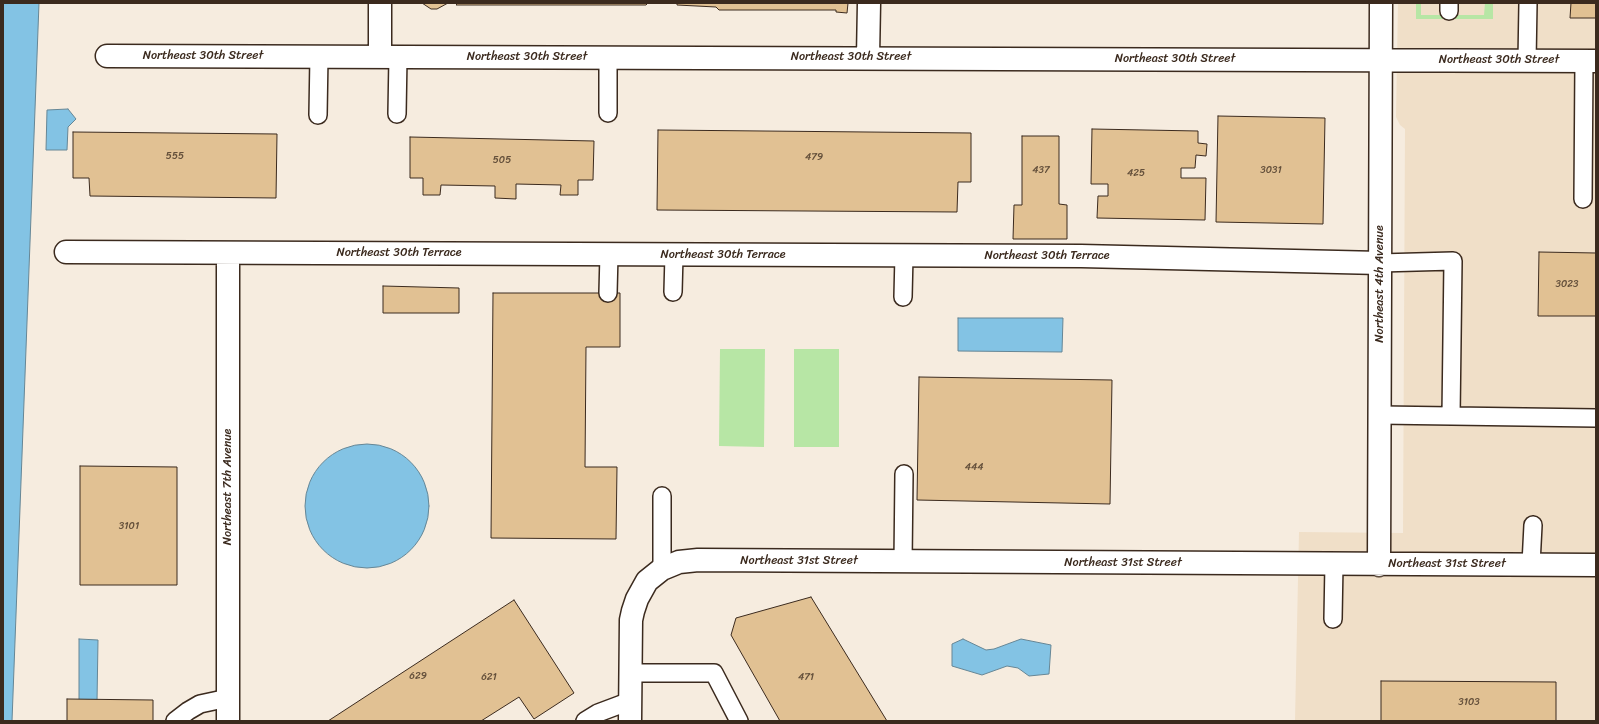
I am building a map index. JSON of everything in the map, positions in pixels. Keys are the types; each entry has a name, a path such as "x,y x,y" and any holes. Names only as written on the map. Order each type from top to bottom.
{"street":[{"path":"380,3 389,57"},
{"path":"868,57 869,3"},
{"name":"Northeast 4th Avenue","path":"1379,565 1381,3"},
{"name":"Northeast 30th Street","path":"107,56 608,56 1590,61"},
{"name":"Northeast 30th Terrace","path":"66,252 1089,256 1380,262"},
{"name":"Northeast 7th Avenue","path":"228,253 228,721"},
{"name":"Northeast 31st Street","path":"658,572 679,562 698,560 1379,565 1531,564 1596,566"},
{"path":"630,711 631,620 642,588 658,572"}],"lane":[{"path":"1527,61 1528,3"},
{"path":"318,115 319,56"},
{"path":"608,56 608,113"},
{"path":"389,57 397,114"},
{"path":"1583,199 1590,167 1590,61"},
{"path":"608,293 609,254"},
{"path":"673,292 674,255"},
{"path":"903,297 904,255"},
{"path":"1380,262 1453,261 1451,416"},
{"path":"1380,415 1596,418"},
{"path":"903,562 904,474"},
{"path":"658,572 662,496"},
{"path":"1531,564 1533,524"},
{"path":"1333,619 1334,564"},
{"path":"630,673 714,673 738,721"},
{"path":"175,721 200,704 228,698"},
{"path":"585,721 598,713 630,711"}],"shaded area":[{"path":"1398,3 1596,3 1596,721 1295,720 1299,532 1403,533 1405,129 1400,125 1396,117"}],"green space":[{"path":"1416,3 1421,3 1421,15 1484,15 1485,3 1493,3 1493,19 1416,19"},
{"path":"720,349 765,349 764,447 719,446"},
{"path":"794,349 839,349 839,447 794,447"}],"water":[{"path":"3,3 39,3 12,721 3,721"},
{"path":"68,109 76,119 68,127 67,150 46,150 47,110"},
{"path":"958,318 1063,318 1062,352 958,351"},
{"path":"367,444 391,449 411,462 424,482 429,506 424,530 411,550 391,563 367,568 343,563 323,550 310,530 305,506 310,482 323,462 343,449"},
{"path":"79,639 98,640 97,702 79,701"},
{"path":"963,639 986,650 994,649 1021,639 1051,645 1049,674 1029,676 1018,668 1007,666 982,675 952,666 952,644"}],"building":[{"path":"422,3 448,3 437,9 431,9"},
{"path":"458,3 648,3 646,5 456,5"},
{"path":"677,3 848,3 847,13 836,12 836,10 719,10 716,7 677,5"},
{"path":"1571,3 1596,3 1596,18 1570,18"},
{"path":"1218,116 1325,118 1323,224 1216,222"},
{"path":"1092,129 1198,131 1198,143 1207,144 1206,156 1196,155 1195,168 1181,168 1181,178 1206,178 1205,220 1097,218 1098,196 1108,196 1108,184 1091,184"},
{"path":"658,130 971,133 971,182 958,182 957,212 657,210"},
{"path":"73,132 277,134 276,198 90,196 89,178 73,178"},
{"path":"1022,136 1059,136 1059,204 1067,205 1067,239 1013,239 1014,205 1022,205"},
{"path":"410,137 594,141 593,180 578,180 578,195 560,195 561,185 516,184 516,199 495,198 495,186 441,185 440,195 423,195 423,178 410,178"},
{"path":"1539,252 1596,253 1596,316 1538,316"},
{"path":"383,286 459,288 459,313 383,313"},
{"path":"493,293 620,293 620,347 586,347 585,467 617,467 616,539 491,538"},
{"path":"919,377 1112,380 1110,504 917,500"},
{"path":"80,466 177,467 177,585 80,585"},
{"path":"811,597 887,721 780,721 731,635 736,618"},
{"path":"514,600 574,693 534,719 519,697 481,721 328,721"},
{"path":"1381,681 1556,682 1556,721 1381,721"},
{"path":"67,699 153,700 153,721 67,721"}]}
